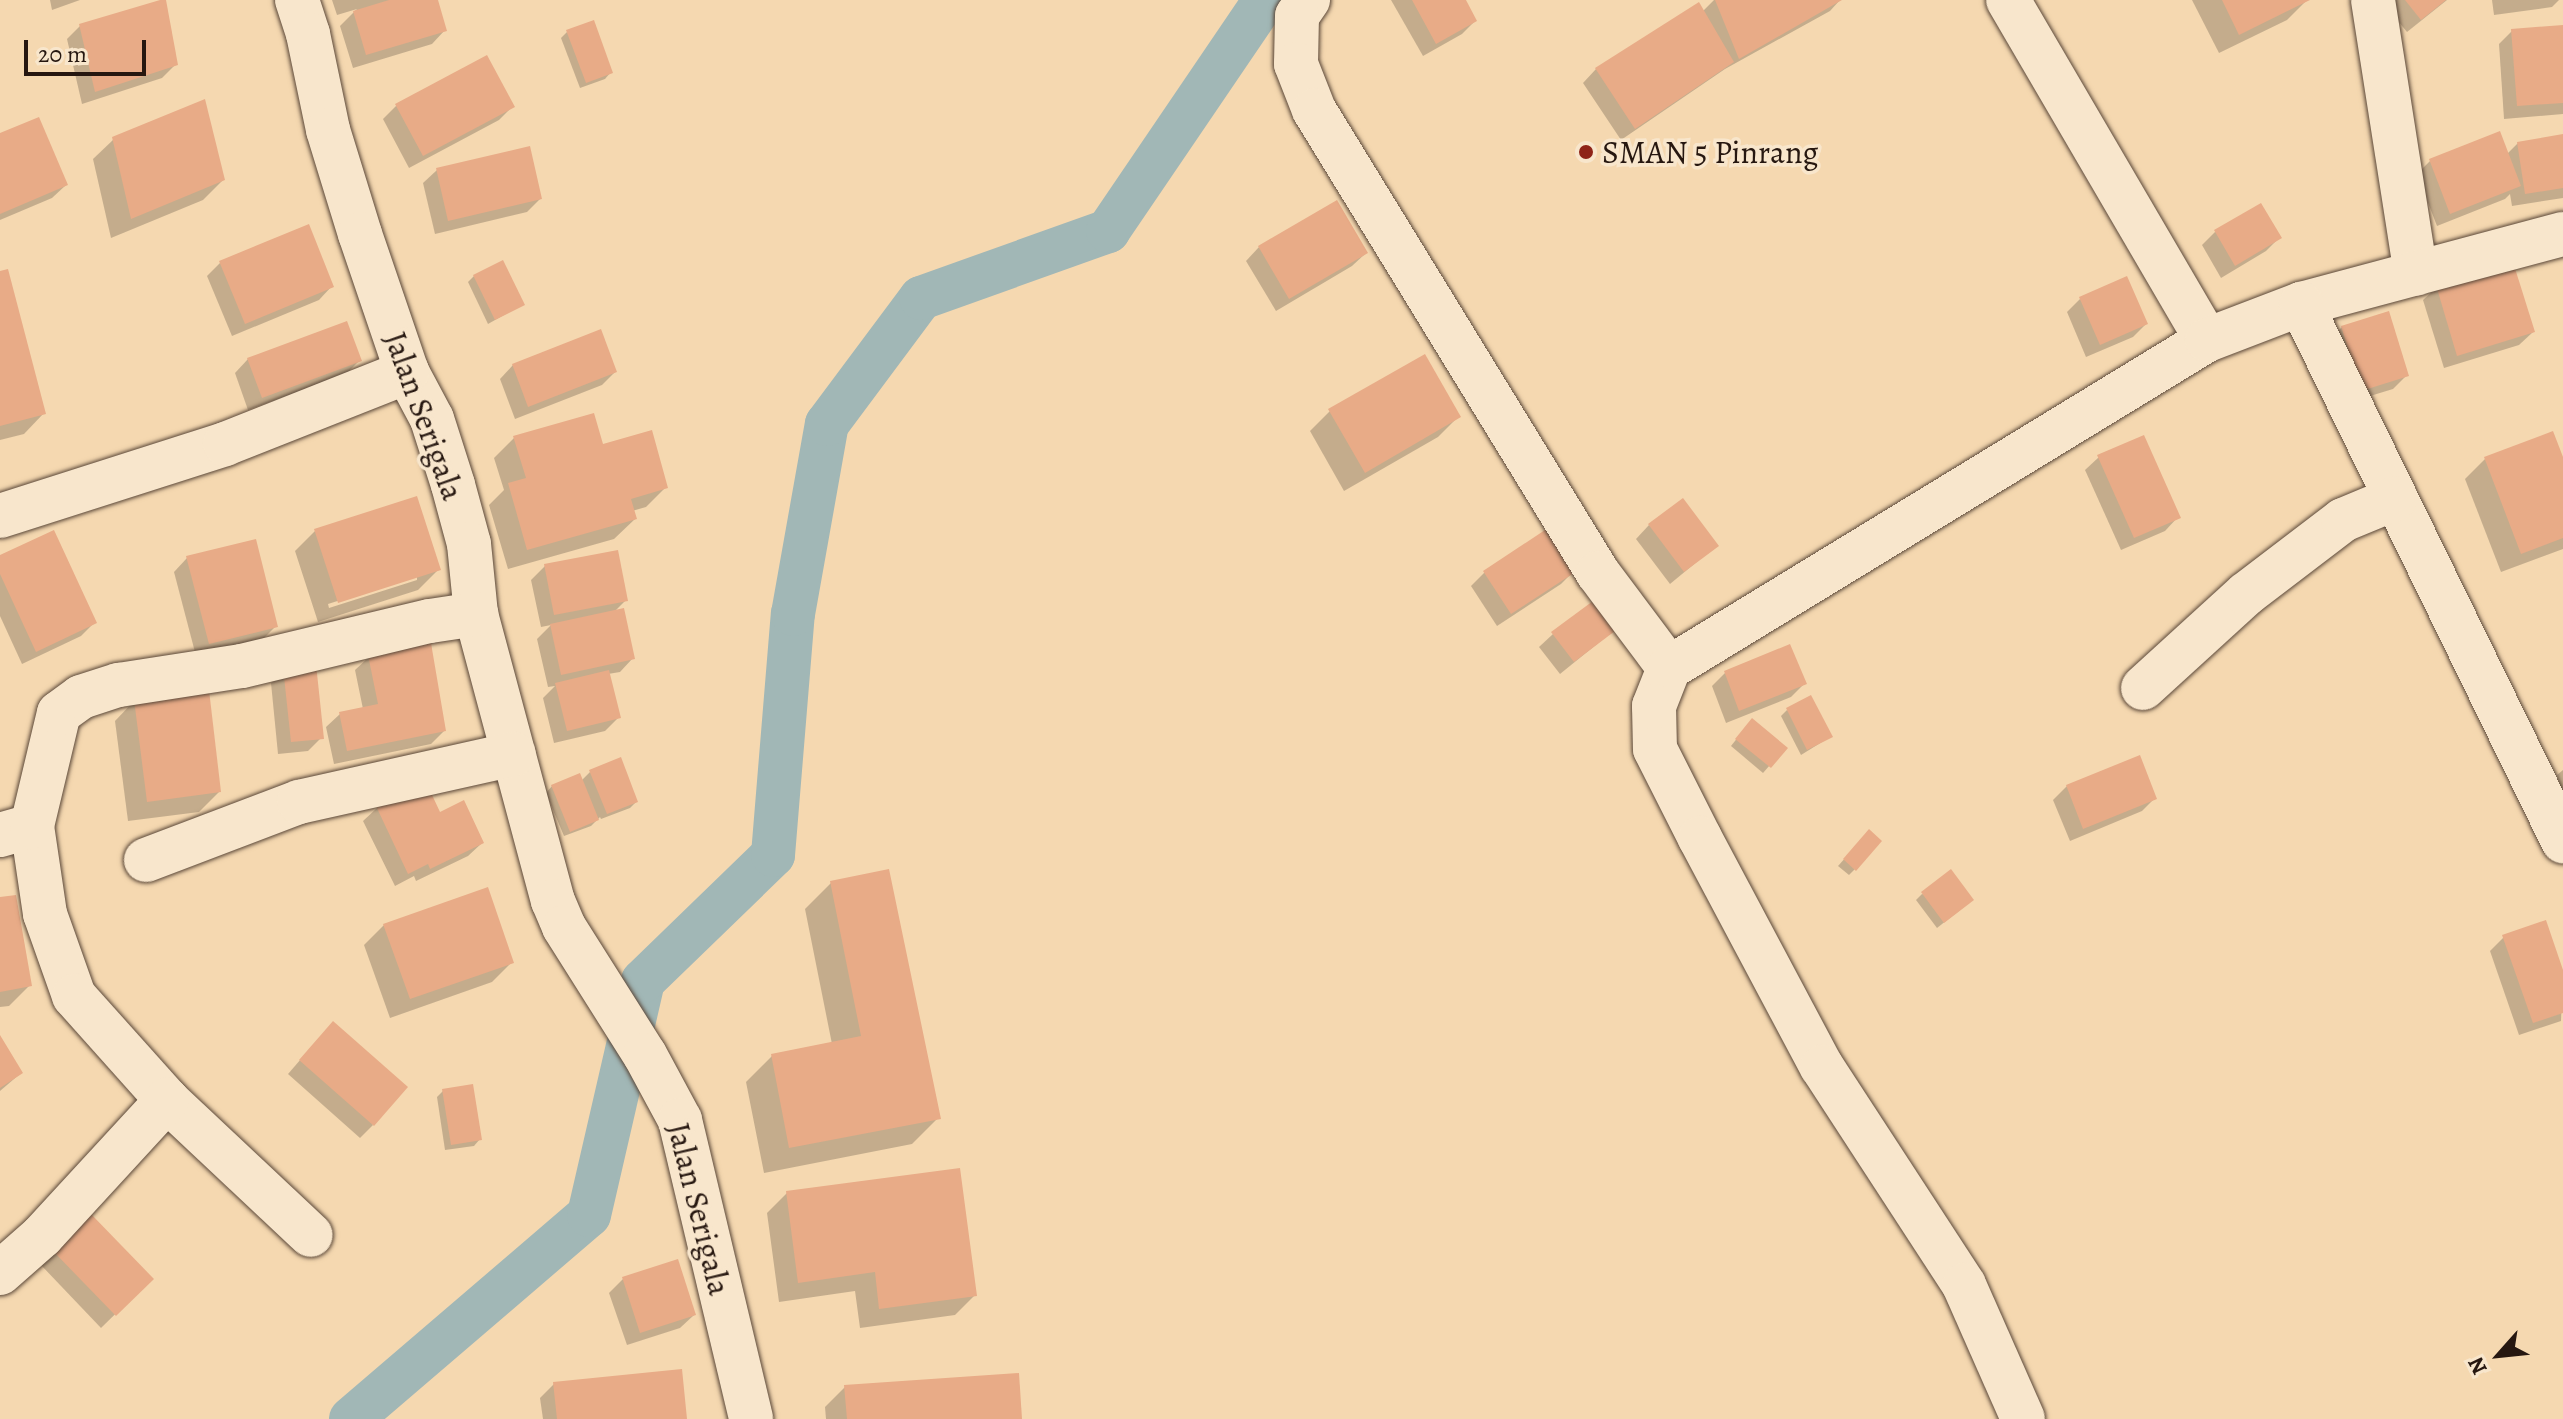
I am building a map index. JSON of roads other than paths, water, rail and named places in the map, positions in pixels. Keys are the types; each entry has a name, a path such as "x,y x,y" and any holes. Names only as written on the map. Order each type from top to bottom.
{"street":[{"name":"Jalan Serigala","path":"297,0 308,34 328,130 407,372 432,419 453,485 469,544 476,614 564,927 680,1120 751,1419"},
{"path":"1308,0 1297,16 1296,64 1314,110 1598,573 1669,668"},
{"path":"2008,0 2207,340"},
{"path":"2373,0 2416,274"},
{"path":"2023,1419 1964,1285 1822,1067 1655,749 1654,706 1669,668 2207,340 2301,304 2563,234"},
{"path":"2301,304 2563,841"},
{"path":"0,516 225,444 407,372"},
{"path":"2143,688 2246,594 2343,520 2396,498"},
{"path":"311,1235 167,1100 74,996 16,831 59,713 81,697 119,685 242,666 430,621 476,614"},
{"path":"146,860 299,802 514,754"},
{"path":"0,1273 63,1214 167,1100"}],"waterway":[{"path":"351,1419 589,1215 643,981 773,855 793,614 827,424 921,298 1108,231 1265,0"}],"place":[{"name":"SMAN 5 Pinrang","path":"1586,152"}]}
